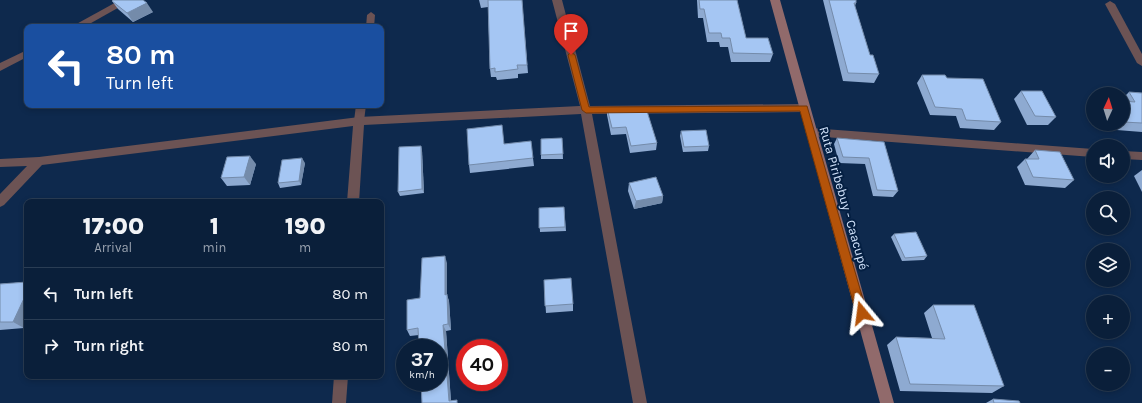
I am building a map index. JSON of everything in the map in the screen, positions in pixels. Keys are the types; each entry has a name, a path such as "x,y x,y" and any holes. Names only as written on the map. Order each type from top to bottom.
{"street":[{"path":"82,24 126,0"},
{"path":"557,0 586,110 640,403"},
{"name":"Ruta Piribebuy - Caacupé","path":"775,0 810,132 887,403"},
{"path":"1110,4 1142,63"},
{"path":"0,67 24,55"},
{"path":"0,163 39,160 359,120 586,110 804,108"},
{"path":"353,199 359,120"},
{"path":"810,132 1086,152"},
{"path":"1130,155 1142,156"},
{"path":"0,202 39,160"},
{"path":"339,403 341,379"}],"lane":[{"path":"370,24 371,15"},
{"path":"359,120 361,108"}],"building":[{"path":"143,0 147,3 127,13 112,1"},
{"path":"488,0 522,0 527,65 517,65 518,69 495,72 495,68 490,69"},
{"path":"699,0 737,0 746,38 768,38 773,54 733,53 730,38 722,38 721,33 709,33 704,9 700,9"},
{"path":"829,0 856,0 856,3 854,3 870,55 873,55 879,74 848,73"},
{"path":"922,75 945,75 947,78 983,79 1001,122 966,120 962,109 935,107"},
{"path":"1021,91 1042,91 1056,117 1035,116"},
{"path":"1130,92 1142,93 1142,123 1130,122 1130,102 1135,102"},
{"path":"607,108 646,108 657,143 631,146 626,127 612,128"},
{"path":"502,125 504,144 531,141 533,158 469,165 467,129"},
{"path":"706,130 709,146 684,147 681,131"},
{"path":"562,138 563,154 541,155 541,139"},
{"path":"837,138 884,142 898,191 877,190 869,158 843,157"},
{"path":"421,146 422,189 398,192 399,147"},
{"path":"1035,150 1060,152 1074,180 1033,177 1025,159 1039,159"},
{"path":"250,156 244,177 221,178 227,157"},
{"path":"302,158 299,181 278,183 282,160"},
{"path":"656,177 663,196 636,201 629,183"},
{"path":"564,207 565,227 539,228 539,208"},
{"path":"916,232 927,256 905,258 894,234"},
{"path":"445,256 445,295 447,294 448,324 443,325 444,339 419,339 418,328 407,330 407,300 420,298 422,258"},
{"path":"571,278 573,304 545,306 544,280"},
{"path":"24,282 24,298 13,322 0,322 0,284"},
{"path":"933,305 974,305 1004,386 910,384 896,337 945,339"},
{"path":"448,388 449,401 457,400 457,403 422,403 421,391 448,391"},
{"path":"993,399 1019,401 1020,403 994,403"}],"route":[{"path":"571,55 586,110 804,108 862,313"}]}
